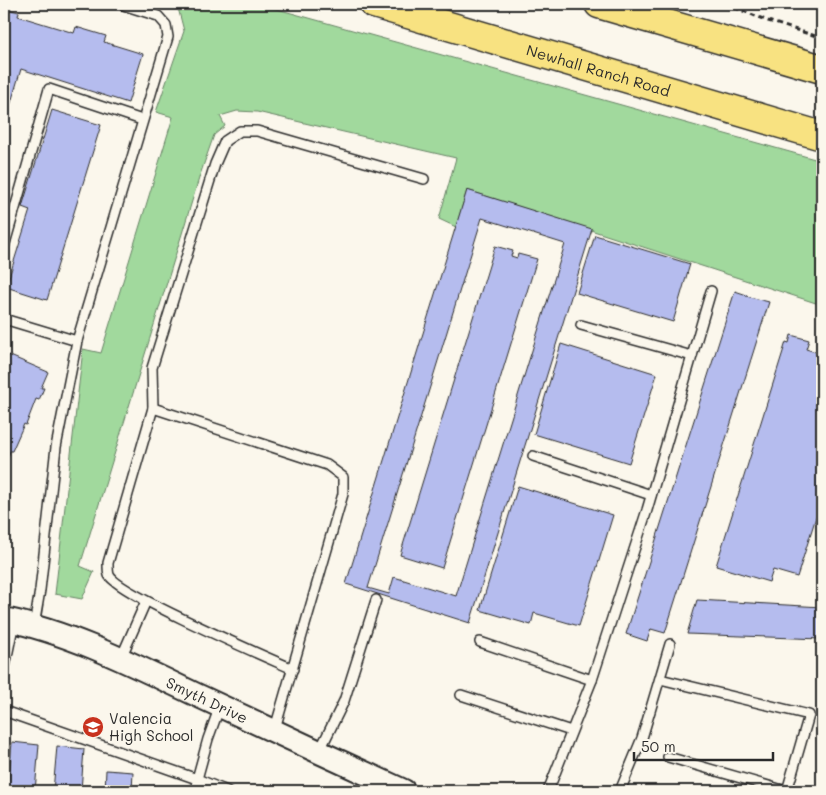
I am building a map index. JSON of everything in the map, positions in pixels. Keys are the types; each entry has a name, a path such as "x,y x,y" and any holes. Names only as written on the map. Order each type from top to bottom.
{"main road":[{"name":"Newhall Ranch Road","path":"374,4 822,136"},
{"path":"599,4 822,70"}],"street":[{"name":"Smyth Drive","path":"17,622 120,659 404,791"}],"lane":[{"path":"4,671 17,622 40,591 56,447 77,341 168,37 166,25 158,16 120,4"},
{"path":"4,247 49,89 142,120"},
{"path":"293,669 146,601 118,584 109,575 108,563 154,408 152,368 215,164 225,141 240,131 257,131 424,179"},
{"path":"548,791 592,680 651,496 711,291"},
{"path":"4,319 77,341"},
{"path":"581,325 692,356"},
{"path":"154,408 326,465 343,477 343,494 274,732"},
{"path":"533,456 651,496"},
{"path":"319,752 344,701 376,600"},
{"path":"120,659 146,601"},
{"path":"480,642 592,680"},
{"path":"620,791 642,738 670,644"},
{"path":"660,679 810,715 787,791 668,757"},
{"path":"461,695 571,731"},
{"path":"196,791 197,779 208,738 220,706"},
{"path":"4,711 227,791"}],"path":[{"path":"726,4 768,21 822,38"}],"green space":[{"path":"177,4 259,4 822,161 822,305 467,190 456,227 439,219 456,158 257,112 237,111 220,116 225,126 214,135 200,175 80,566 94,572 82,599 55,594 83,349 101,353 173,117 156,112 184,31"}],"building":[{"path":"4,8 19,12 18,16 74,33 76,27 106,36 104,42 143,54 128,103 21,69 4,126"},
{"path":"52,110 101,125 47,300 6,287 30,210 22,207"},
{"path":"467,190 592,229 470,623 346,584","holes":["482,218 565,244 456,596 394,577 389,594 368,588"]},
{"path":"595,235 690,264 673,322 577,293"},
{"path":"495,246 513,251 511,256 517,258 518,254 537,259 442,568 400,555"},
{"path":"735,291 769,302 665,633 651,629 647,641 626,634"},
{"path":"791,335 809,340 806,349 822,354 822,498 797,577 773,570 769,582 716,566 786,342 789,343"},
{"path":"561,344 657,374 629,463 534,434"},
{"path":"8,355 48,372 41,388 44,388 39,400 36,399 26,425 24,424 7,460 4,459 4,364"},
{"path":"518,486 613,515 579,626 534,613 531,625 480,610"},
{"path":"697,600 822,607 822,639 687,634"},
{"path":"12,742 39,745 35,791 8,791"},
{"path":"57,746 84,749 81,791 53,791"},
{"path":"106,770 133,772 132,791 105,791"}],"place":[{"name":"Valencia High School","path":"93,727"}]}
